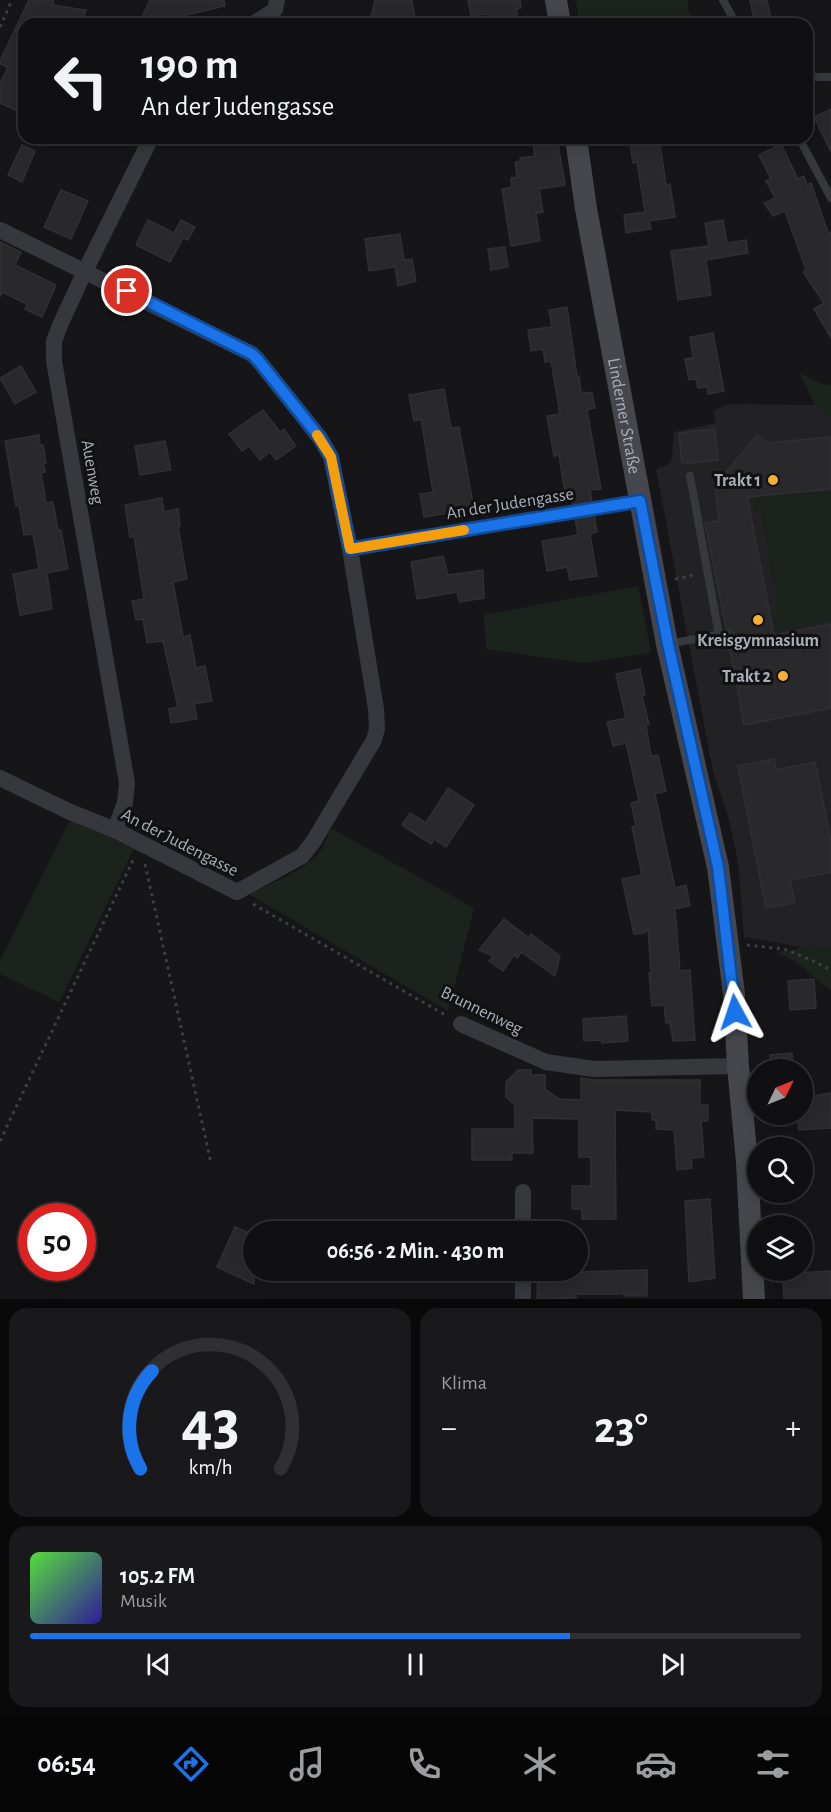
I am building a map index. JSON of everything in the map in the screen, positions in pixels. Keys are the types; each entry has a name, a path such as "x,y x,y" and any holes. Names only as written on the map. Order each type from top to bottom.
{"main road":[{"name":"Linderner Straße","path":"577,144 586,209 640,501 668,644 718,867 734,994 747,1162 754,1299"}],"street":[{"path":"262,18 275,10 276,0"},
{"name":"Auenweg","path":"115,830 125,803 127,783 54,361 54,341 85,271 148,144"},
{"name":"An der Judengasse","path":"0,230 252,354 320,438 331,457 350,549 376,709 377,729 374,740 313,842 302,856 237,892 115,830 68,811 0,778"},
{"name":"Brunnenweg","path":"460,1024 546,1062 594,1069 738,1066"},
{"path":"523,1221 524,1192"},
{"path":"523,1281 523,1299"}],"lane":[{"path":"723,0 733,18"},
{"path":"813,77 831,77"},
{"path":"802,144 831,198"},
{"path":"668,644 723,634 690,476"},
{"name":"An der Judengasse","path":"350,549 640,501"}],"path":[{"path":"0,27 12,0"},
{"path":"676,579 690,576"},
{"path":"0,1142 141,844"},
{"path":"141,844 211,1163"},
{"name":"Brunnenweg","path":"237,892 256,906 460,1024"},
{"path":"728,943 784,949 831,971"}],"shaded area":[{"path":"576,0 689,0 687,6 691,18 578,18"},
{"path":"800,373 822,384 831,385 831,419 815,405"},
{"name":"Kreisgymnasium","path":"728,404 815,405 831,419 831,948 801,947 744,937 738,862 728,816 713,772 656,469 667,465 672,459 674,432 716,423 713,411"},
{"path":"831,491 831,621 757,635 754,617 778,611 761,513 754,510 754,497"},
{"path":"638,586 651,653 582,663 486,649 484,615"},
{"path":"71,818 134,848 59,1002 0,974 0,961"},
{"path":"331,828 474,908 448,1011 249,894 288,875 316,857"},
{"path":"801,947 831,948 831,991 796,962 774,954"}],"building":[{"path":"29,0 54,0 52,5 86,10 83,18 20,18"},
{"path":"150,0 224,0 225,6 178,18 142,18"},
{"path":"375,0 412,0 415,18 371,18"},
{"path":"468,0 520,0 521,8 516,9 518,18 489,18 488,14 471,16"},
{"path":"750,0 767,0 771,18 754,18"},
{"path":"18,23 18,111 0,103 0,84 8,67 0,64"},
{"path":"831,109 831,152 814,117"},
{"path":"533,144 558,144 565,185 539,189 543,212 536,213 540,241 511,246 502,189 512,187 511,178 517,177 515,162 521,161 520,158 535,156"},
{"path":"630,144 660,144 666,185 670,184 675,217 649,221 651,229 626,233 624,215 645,212 637,162 633,163"},
{"path":"781,144 798,179 804,176 807,185 811,183 828,233 831,232 831,338 814,309 824,303 803,272 806,270 785,211 773,216 764,203 775,198 766,181 771,179 759,155"},
{"path":"22,145 35,151 22,182 8,175"},
{"path":"61,190 88,201 71,239 44,227"},
{"path":"148,220 174,233 181,220 195,227 188,240 183,238 170,262 136,245"},
{"path":"723,220 727,243 746,240 748,253 706,260 711,295 678,300 671,251 709,246 705,223"},
{"path":"400,234 404,260 412,259 416,281 398,286 395,267 369,271 365,239"},
{"path":"0,242 21,252 15,265 56,285 42,317 25,309 27,304 2,292 0,297"},
{"path":"505,247 508,267 491,270 488,249"},
{"path":"567,307 581,392 592,393 595,408 587,410 601,489 590,490 592,502 573,506 571,493 565,494 559,455 554,456 547,416 560,414 551,361 545,362 543,349 531,351 528,330 552,327 549,310"},
{"path":"713,333 724,391 708,394 707,387 698,388 696,379 689,380 685,359 693,358 690,337"},
{"path":"21,366 36,392 15,404 0,378"},
{"path":"444,389 451,428 459,427 474,509 424,517 420,494 433,492 421,419 414,421 409,395"},
{"path":"263,410 280,432 284,429 296,446 276,460 270,452 260,460 249,446 242,451 229,434"},
{"path":"715,429 718,460 682,464 679,433"},
{"path":"39,435 46,463 43,463 45,472 41,473 46,503 53,502 68,569 47,573 52,609 20,615 13,574 39,569 33,534 24,535 19,506 16,506 5,441"},
{"path":"757,435 767,443 831,437 831,489 747,497 774,635 831,624 831,708 744,725 728,639 732,637 733,632 731,628 726,627 705,523 719,521 715,486"},
{"path":"165,441 171,470 140,475 135,446"},
{"path":"162,498 164,512 178,509 180,526 178,527 187,579 173,582 183,637 190,635 196,668 205,666 212,701 194,704 197,719 171,723 169,709 178,707 163,641 147,643 143,619 136,620 132,601 144,599 134,536 130,537 125,505"},
{"path":"594,515 597,532 590,534 597,576 570,580 567,567 547,571 542,541 578,535 575,518"},
{"path":"443,556 448,575 483,570 484,598 459,602 457,592 417,599 411,562"},
{"path":"640,669 645,695 642,696 649,724 646,725 651,756 658,755 666,791 655,794 675,888 686,885 690,906 675,909 680,971 690,970 695,1040 673,1041 670,1022 666,1023 664,1005 652,1006 648,929 644,933 634,934 622,879 642,875 632,827 636,826 631,803 639,801 626,743 613,746 607,722 626,718 616,674"},
{"path":"774,759 776,770 815,762 831,841 831,872 790,880 795,903 766,908 738,766"},
{"path":"448,788 474,805 446,847 434,839 431,844 402,825 410,813 426,823"},
{"path":"504,919 529,938 531,934 560,956 555,976 521,952 517,958 514,955 503,971 489,961 493,956 479,950"},
{"path":"814,979 816,1008 790,1010 788,981"},
{"path":"626,1016 628,1041 602,1043 602,1040 584,1041 583,1019"},
{"path":"792,1053 793,1059 770,1059 770,1055"},
{"path":"518,1070 531,1070 531,1075 545,1075 545,1089 559,1099 581,1100 581,1078 700,1080 700,1105 708,1105 708,1121 701,1121 704,1157 691,1158 692,1168 677,1170 674,1130 656,1129 656,1120 652,1120 652,1112 615,1110 616,1219 582,1219 582,1209 572,1209 572,1186 591,1186 591,1157 579,1157 579,1119 532,1118 533,1153 512,1153 512,1160 472,1160 472,1129 515,1129 515,1105 506,1097 506,1082"},
{"path":"831,1093 831,1128 799,1130 798,1125 813,1125 813,1096"},
{"path":"710,1199 715,1278 689,1282 685,1201"},
{"path":"235,1227 243,1230 243,1279 217,1267"},
{"path":"647,1270 647,1296 576,1294 576,1298 537,1299 538,1281 588,1281 588,1272"},
{"path":"831,1271 831,1299 784,1299 783,1281 813,1281 813,1272"}],"slow traffic":[{"path":"317,435 331,457 350,549 464,530"}],"place":[{"name":"Trakt 1","path":"773,480"},
{"name":"Kreisgymnasium","path":"758,620"},
{"name":"Trakt 2","path":"783,676"}],"route":[{"path":"127,291 252,354 258,360 320,438 331,457 350,549 640,501 668,644 718,867 735,1012"}]}
